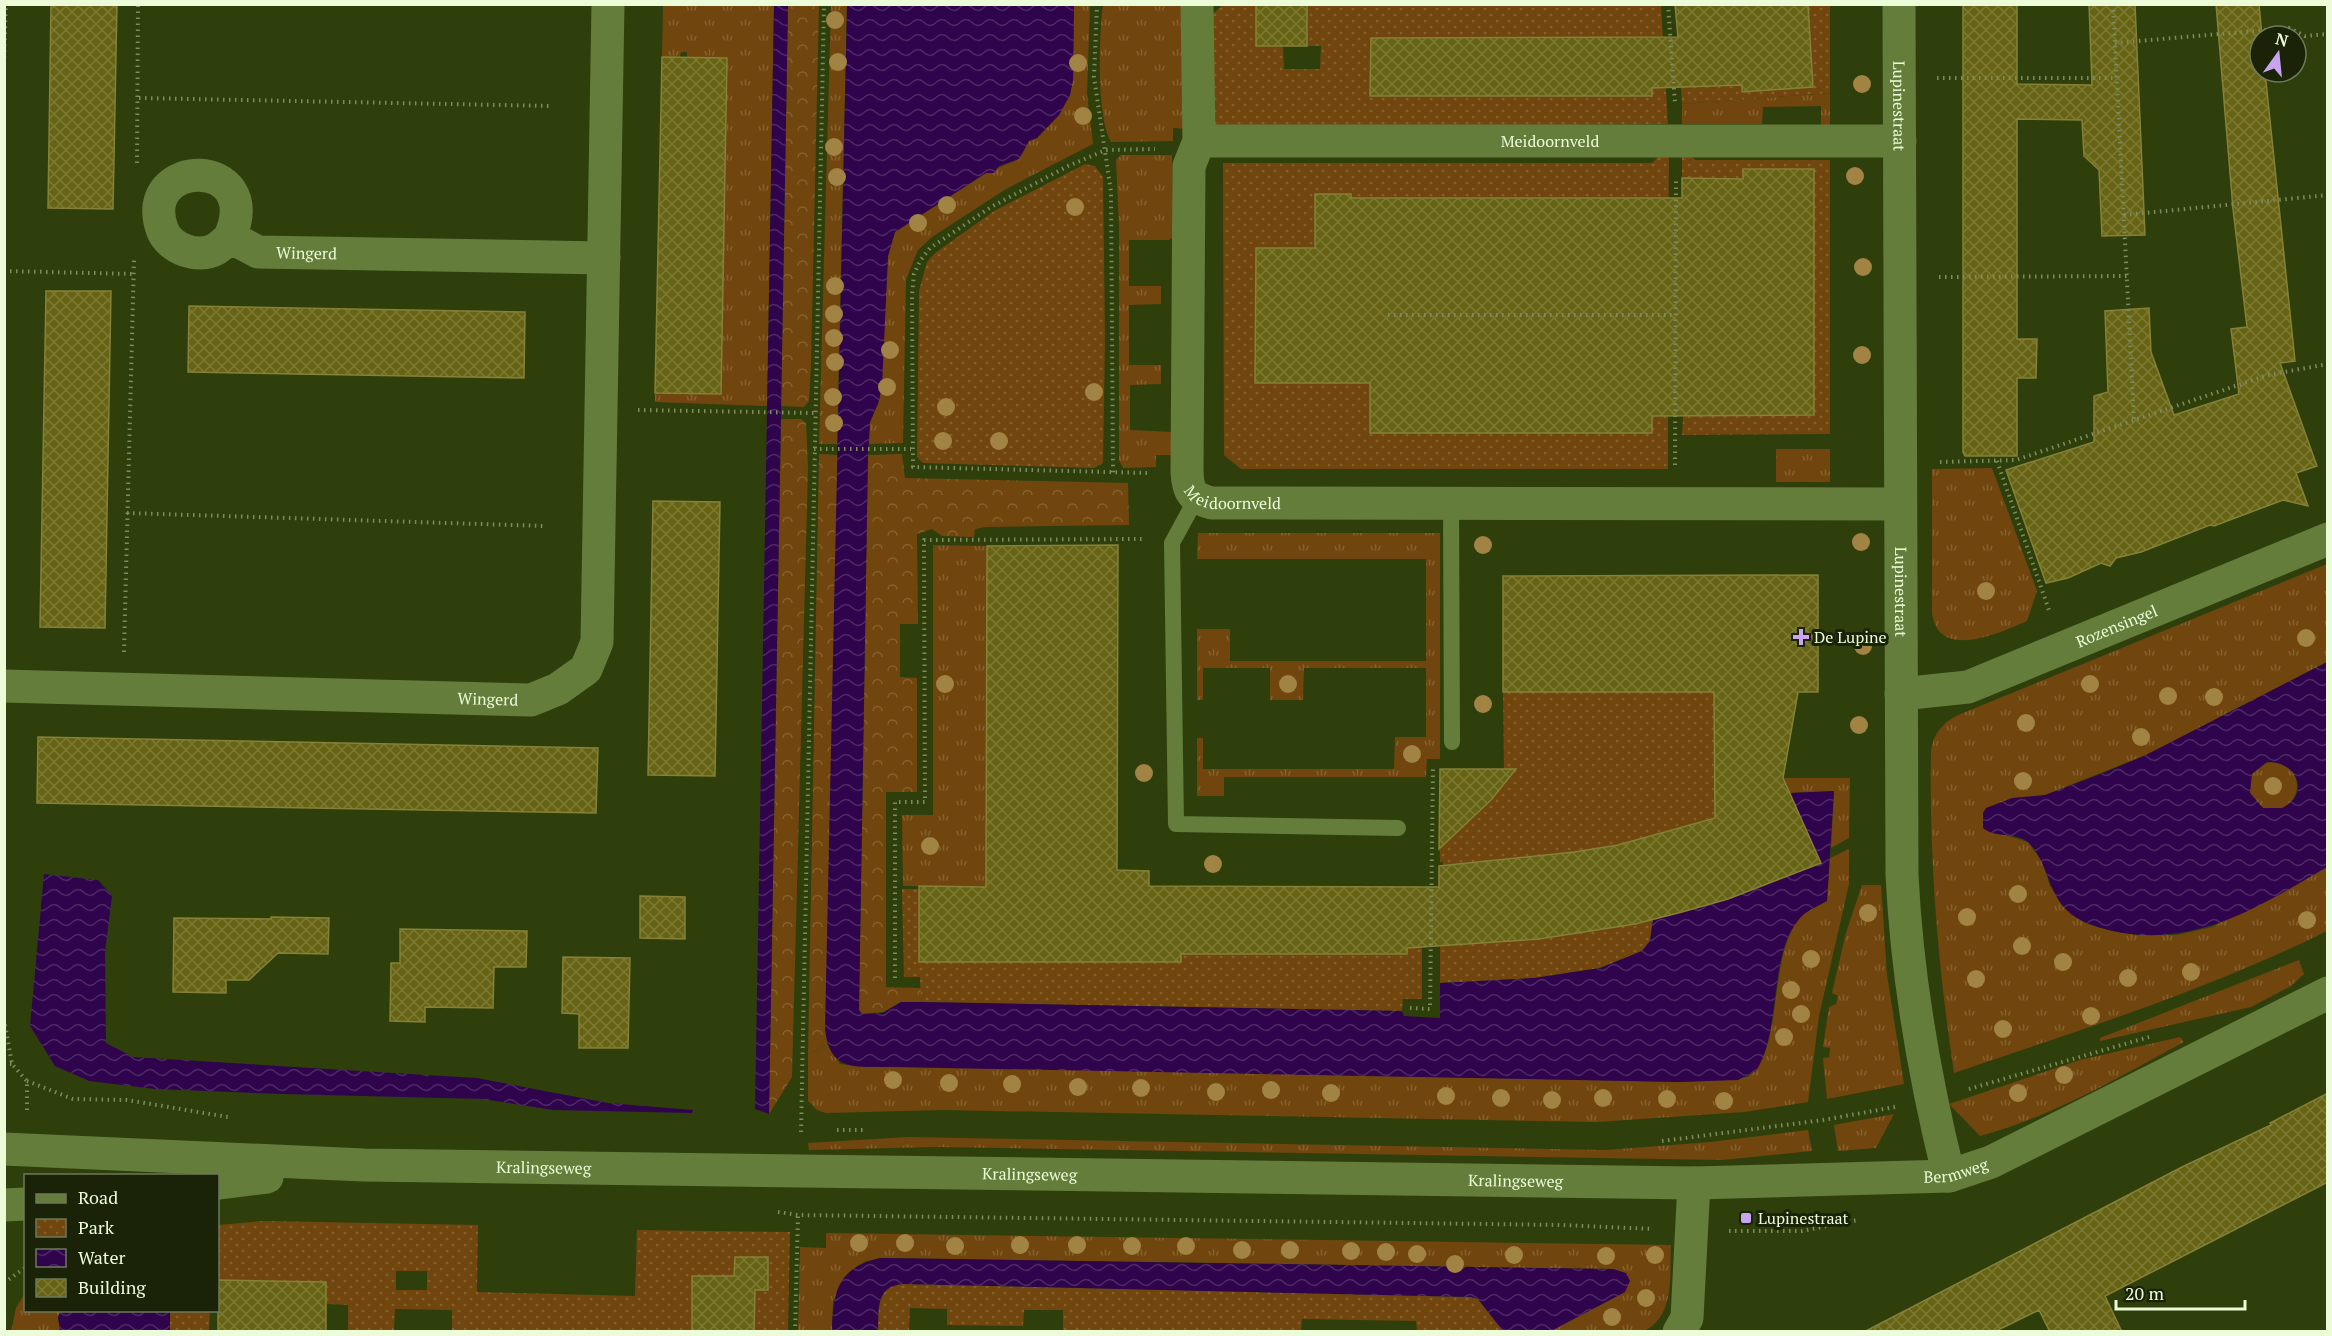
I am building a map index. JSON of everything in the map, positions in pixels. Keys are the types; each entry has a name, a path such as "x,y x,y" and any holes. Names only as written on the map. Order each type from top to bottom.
{"street":[{"name":"Wingerd","path":"4,686 531,700 558,689 586,669 597,642 608,4"},
{"name":"Meidoornveld","path":"1197,4 1198,144 1189,166 1191,485 1212,503 1900,504"},
{"name":"Lupinestraat","path":"1899,4 1901,694 1905,940 1930,1101 1949,1176"},
{"name":"Meidoornveld","path":"1198,144 1900,141"},
{"name":"Wingerd","path":"230,237 258,252 604,258"},
{"name":"Rozensingel","path":"1901,694 1968,687 2328,539"},
{"name":"Bermweg","path":"1694,1183 1949,1176 1991,1162 2328,993"},
{"name":"Kralingseweg","path":"16,1150 364,1165 1694,1183"},
{"name":"Kralingseweg","path":"219,1183 364,1165"},
{"path":"1679,1332 1687,1318 1694,1183"},
{"path":"4,1205 24,1204"}],"lane":[{"path":"1191,485 1172,543 1176,824 1398,828"},
{"path":"1451,504 1452,742"}],"path":[{"path":"4,64 6,4"},
{"path":"137,170 138,4"},
{"path":"811,1133 801,1134 824,4"},
{"path":"1097,4 1094,77 1111,192 1113,474"},
{"path":"1668,4 1677,142 1675,505"},
{"path":"2113,4 2134,420"},
{"path":"2115,43 2289,28 2305,36 2328,34"},
{"path":"1900,77 2117,78"},
{"path":"139,98 550,106"},
{"path":"1191,485 1113,474 913,467 911,448 912,295 920,261 930,248 991,207 1068,166 1106,150 1198,144"},
{"path":"2124,215 2328,195"},
{"path":"123,689 135,252"},
{"path":"4,271 134,274"},
{"path":"1938,277 2127,276"},
{"path":"1388,315 1676,315"},
{"path":"1939,462 2016,460 2268,375 2328,364"},
{"path":"602,409 814,413"},
{"path":"814,449 911,448"},
{"path":"1997,461 2062,648"},
{"path":"127,513 543,526"},
{"path":"895,978 895,802 925,802 924,540 1156,539 1172,543"},
{"path":"1410,1008 1430,1009 1433,763 1452,764 1452,742"},
{"path":"4,1019 12,1064 27,1081 16,1150"},
{"path":"1655,1142 1823,1120 1930,1101 2055,1062"},
{"path":"4,1063 12,1064"},
{"path":"831,1130 876,1130"},
{"path":"795,1332 801,1170"},
{"path":"5,1282 24,1268"}],"green space":[{"path":"1184,4 1186,129 1173,128 1173,141 1111,142 1106,130 1101,95 1100,35 1103,5"},
{"path":"663,5 774,5 767,406 655,402 655,393 721,394 727,58 687,57 687,52 681,52 680,57 662,57"},
{"path":"788,5 819,5 811,364 809,401 804,407 781,406"},
{"path":"831,5 847,5 837,444 819,444"},
{"path":"1074,5 1090,5 1087,94 1093,144 1006,189 932,237 918,250 906,279 903,443 869,444 870,422 880,398 888,256 895,232 986,173 1019,159 1029,141 1037,138 1059,115 1070,95 1073,80"},
{"path":"1222,5 1256,5 1256,46 1283,46 1284,69 1320,69 1321,46 1307,46 1307,5 1661,5 1668,124 1208,128 1209,18","holes":["1371,38 1652,38 1652,96 1370,96"]},
{"path":"1808,5 1830,5 1830,93 1682,104 1681,87 1693,51 1813,87"},
{"path":"1830,93 1830,125 1821,125 1821,106 1763,107 1762,124 1682,124 1682,104"},
{"path":"1682,153 1689,154 1695,160 1830,160 1830,434 1682,435 1697,178 1682,178","holes":["1743,169 1814,169 1814,240"]},
{"path":"1661,154 1669,154 1668,310 1652,311 1652,296 1630,296 1630,310 1603,311 1603,296 1559,296 1558,311 1534,311 1533,296 1511,296 1511,271 1492,271 1489,311 1464,311 1464,296 1420,296 1419,310 1384,310 1383,301 1361,301 1361,330 1383,330 1384,320 1420,320 1420,335 1464,335 1464,320 1489,320 1489,335 1533,335 1534,320 1558,320 1559,335 1603,335 1603,320 1630,320 1630,335 1652,335 1652,320 1668,321 1668,469 1241,469 1224,455 1223,163 1652,163","holes":["1351,194 1351,248 1327,248 1327,231 1315,230 1315,195","1371,198 1652,198 1652,255 1371,256","1256,248 1307,248 1307,383 1255,383","1371,375 1652,375 1652,433 1371,433"]},
{"path":"1121,155 1172,155 1173,237 1169,240 1129,240 1129,286 1161,286 1161,304 1129,305 1129,365 1161,365 1161,384 1130,385 1130,430 1172,432 1175,455 1156,455 1156,467 1123,468 1119,460 1119,226 1116,160"},
{"path":"1085,164 1095,166 1103,177 1105,337 1103,463 1094,468 923,463 917,457 919,291 927,262 935,253 994,211"},
{"path":"781,419 801,419 806,423 808,468 792,1077 769,1114"},
{"path":"1776,449 1830,449 1830,482 1776,482"},
{"path":"819,454 838,455 827,1044 808,1055"},
{"path":"902,454 905,478 1128,483 1129,525 986,527 975,529 974,537 942,536 932,529 917,534 918,624 900,624 900,677 917,678 917,792 886,792 886,987 921,988 921,1002 901,1002 883,1012 862,1014 859,1010 868,455"},
{"path":"1992,468 2037,591 2027,621 1982,638 1958,640 1947,637 1939,631 1932,614 1932,469"},
{"path":"1198,533 1440,533 1440,759 1427,759 1426,777 1224,777 1224,796 1197,796 1197,738 1203,738 1203,769 1394,769 1395,737 1426,737 1426,668 1304,668 1303,700 1270,700 1270,668 1203,668 1203,700 1197,700 1197,629 1230,629 1230,661 1426,661 1426,559 1197,559"},
{"path":"933,545 986,546 987,549 986,887 903,886 902,815 933,815"},
{"path":"2327,564 2327,662 2146,755 2045,795 1983,813 1983,828 2028,842 2043,863 2050,886 2071,914 2086,923 2112,931 2139,935 2177,935 2212,927 2327,867 2327,931 2190,991 1954,1073 1939,953 1931,832 1931,751 1939,730 1958,715"},
{"path":"1503,692 1726,692 1714,743 1715,780 1733,812 1618,845 1574,852 1443,865 1443,862 1440,862 1439,824 1482,807 1495,793 1507,769 1504,769"},
{"path":"2268,762 2278,762 2290,769 2297,781 2297,791 2290,803 2278,810 2268,810 2253,799 2249,791 2249,781 2260,766"},
{"path":"1782,778 1850,778 1849,838 1831,848 1834,791 1789,793"},
{"path":"1849,849 1849,884 1819,1016 1808,1102 1744,1112 1597,1122 943,1110 826,1113 817,1110 808,1101 808,1055 827,1044 840,1064 849,1065 1680,1082 1748,1077 1760,1064 1767,1046 1783,955 1790,934 1803,915 1827,901 1830,858"},
{"path":"1862,885 1881,885 1887,975 1904,1084 1827,1099 1823,1058 1829,1057 1830,1048 1823,1047 1829,1007 1836,1004 1838,996 1832,993 1846,933"},
{"path":"902,889 919,889 920,962 1180,962 1181,954 1407,953 1408,934 1422,934 1422,999 1403,999 1402,1011 921,1002 920,977 904,977"},
{"path":"1653,919 1650,941 1642,951 1600,968 1534,978 1440,983 1440,946 1539,939"},
{"path":"2299,960 2304,974 2291,986 2251,1007 2100,1041 2100,1038"},
{"path":"2180,1037 2184,1042 2085,1095 2033,1118 1980,1136 1949,1104 2080,1060"},
{"path":"1894,1114 1876,1148 1838,1151 1834,1125"},
{"path":"1808,1130 1812,1151 1722,1160 935,1147 809,1150 808,1143 909,1137 1606,1150 1711,1142"},
{"path":"264,1221 478,1225 477,1292 635,1296 637,1230 790,1232 788,1331 754,1331 755,1290 768,1290 768,1257 734,1276 692,1276 692,1332 452,1331 452,1310 395,1309 394,1331 348,1331 348,1305 326,1304 326,1282 219,1280 219,1225","holes":["396,1271 427,1271 427,1290 396,1290"]},
{"path":"826,1233 1671,1245 1670,1281 1666,1305 1661,1315 1644,1331 1551,1331 1625,1292 1613,1269 890,1258 866,1261 857,1266 833,1301 832,1331 798,1332 800,1247 826,1248"},
{"path":"904,1284 1471,1297 1478,1299 1503,1331 1417,1331 1416,1321 1302,1319 1301,1331 1063,1332 1063,1310 1024,1310 1023,1326 947,1325 947,1309 910,1308 909,1331 878,1332 882,1296 889,1286"},
{"path":"24,1295 24,1312 60,1312 58,1317 60,1331 11,1332 16,1308"},
{"path":"170,1312 210,1312 209,1331 170,1331"}],"water":[{"path":"774,5 788,5 769,1114 755,1109"},
{"path":"847,5 1074,5 1073,80 1070,95 1059,115 1037,138 1029,141 1019,159 999,166 994,173 986,173 895,232 888,256 882,387 870,422 868,455 859,1010 862,1014 883,1013 901,1002 921,1002 1402,1011 1404,1016 1440,1018 1440,983 1534,978 1600,968 1642,951 1650,941 1653,919 1728,899 1820,863 1789,793 1834,791 1827,901 1803,915 1790,933 1783,951 1769,1035 1756,1071 1738,1080 1680,1082 867,1067 839,1061 833,1054 825,1029"},
{"path":"2327,662 2327,867 2279,895 2230,919 2179,933 2151,935 2123,933 2089,924 2071,914 2063,907 2041,861 2030,844 2025,840 1983,828 1983,813 1986,808 2012,798 2045,795 2146,755","holes":["2267,762 2277,763 2293,772 2297,779 2296,795 2282,808 2263,808 2250,793 2252,774"]},
{"path":"44,874 98,880 112,896 105,952 106,1043 133,1057 477,1078 608,1103 693,1110 692,1113 553,1110 483,1099 155,1089 89,1081 55,1066 30,1026"},
{"path":"880,1258 1613,1269 1626,1273 1630,1281 1625,1292 1551,1331 1503,1331 1478,1299 1471,1297 904,1284 888,1289 883,1294 879,1307 878,1331 832,1331 836,1293 840,1284 854,1268"},
{"path":"60,1312 170,1312 170,1331 60,1331 58,1317"}],"building":[{"path":"51,4 117,4 113,209 48,208"},
{"path":"1256,4 1307,4 1307,46 1256,46"},
{"path":"1675,4 1808,4 1813,87 1742,92 1742,85 1652,88 1652,96 1370,96 1371,38 1678,37"},
{"path":"1963,4 2017,4 2017,84 2092,85 2089,4 2135,4 2145,235 2102,236 2099,170 2084,156 2082,120 2017,119 2017,339 2037,339 2036,378 2017,378 2017,456 1965,456 1963,452"},
{"path":"2216,4 2259,4 2261,24 2248,24 2248,84 2266,84 2295,361 2280,363 2317,466 2296,473 2308,506 2283,500 2141,552 2116,558 2110,566 2101,563 2068,578 2046,583 2006,470 2094,442 2094,396 2108,392 2105,311 2149,308 2151,352 2174,415 2239,394 2231,329 2247,327 2233,209"},
{"path":"662,57 727,58 721,394 655,393"},
{"path":"1743,169 1814,169 1814,415 1652,416 1652,433 1370,433 1370,383 1255,383 1256,248 1315,248 1315,194 1351,194 1351,198 1682,198 1682,178 1743,179"},
{"path":"46,291 111,291 105,628 40,627"},
{"path":"189,306 525,312 524,378 188,372"},
{"path":"653,501 720,502 715,776 648,775"},
{"path":"1118,545 1117,870 1149,871 1149,886 1439,887 1439,866 1574,852 1618,845 1715,818 1714,692 1503,692 1503,576 1818,575 1818,692 1798,692 1783,778 1821,863 1728,899 1635,924 1539,939 1407,948 1407,954 1181,954 1181,962 919,962 919,886 986,887 987,546"},
{"path":"38,737 598,748 596,813 37,803"},
{"path":"1440,769 1516,769 1491,800 1439,849"},
{"path":"640,896 685,897 685,939 640,938"},
{"path":"271,917 329,918 328,954 278,953 249,980 226,980 226,993 173,992 174,918 271,919"},
{"path":"400,929 527,931 526,967 494,967 493,1008 425,1007 425,1022 390,1021 391,963 400,963"},
{"path":"563,957 630,958 628,1048 579,1048 579,1014 562,1013"},
{"path":"2328,1093 2328,1182 2105,1296 2122,1332 2050,1332 2039,1310 1994,1332 1864,1332 2182,1167 2271,1125 2270,1123"},
{"path":"735,1257 768,1257 768,1290 755,1290 754,1332 692,1332 692,1276 734,1276"},
{"path":"219,1280 326,1282 326,1332 218,1332"}],"place":[{"name":"De Lupine","path":"1801,637"},
{"name":"Lupinestraat","path":"1746,1218"}]}
